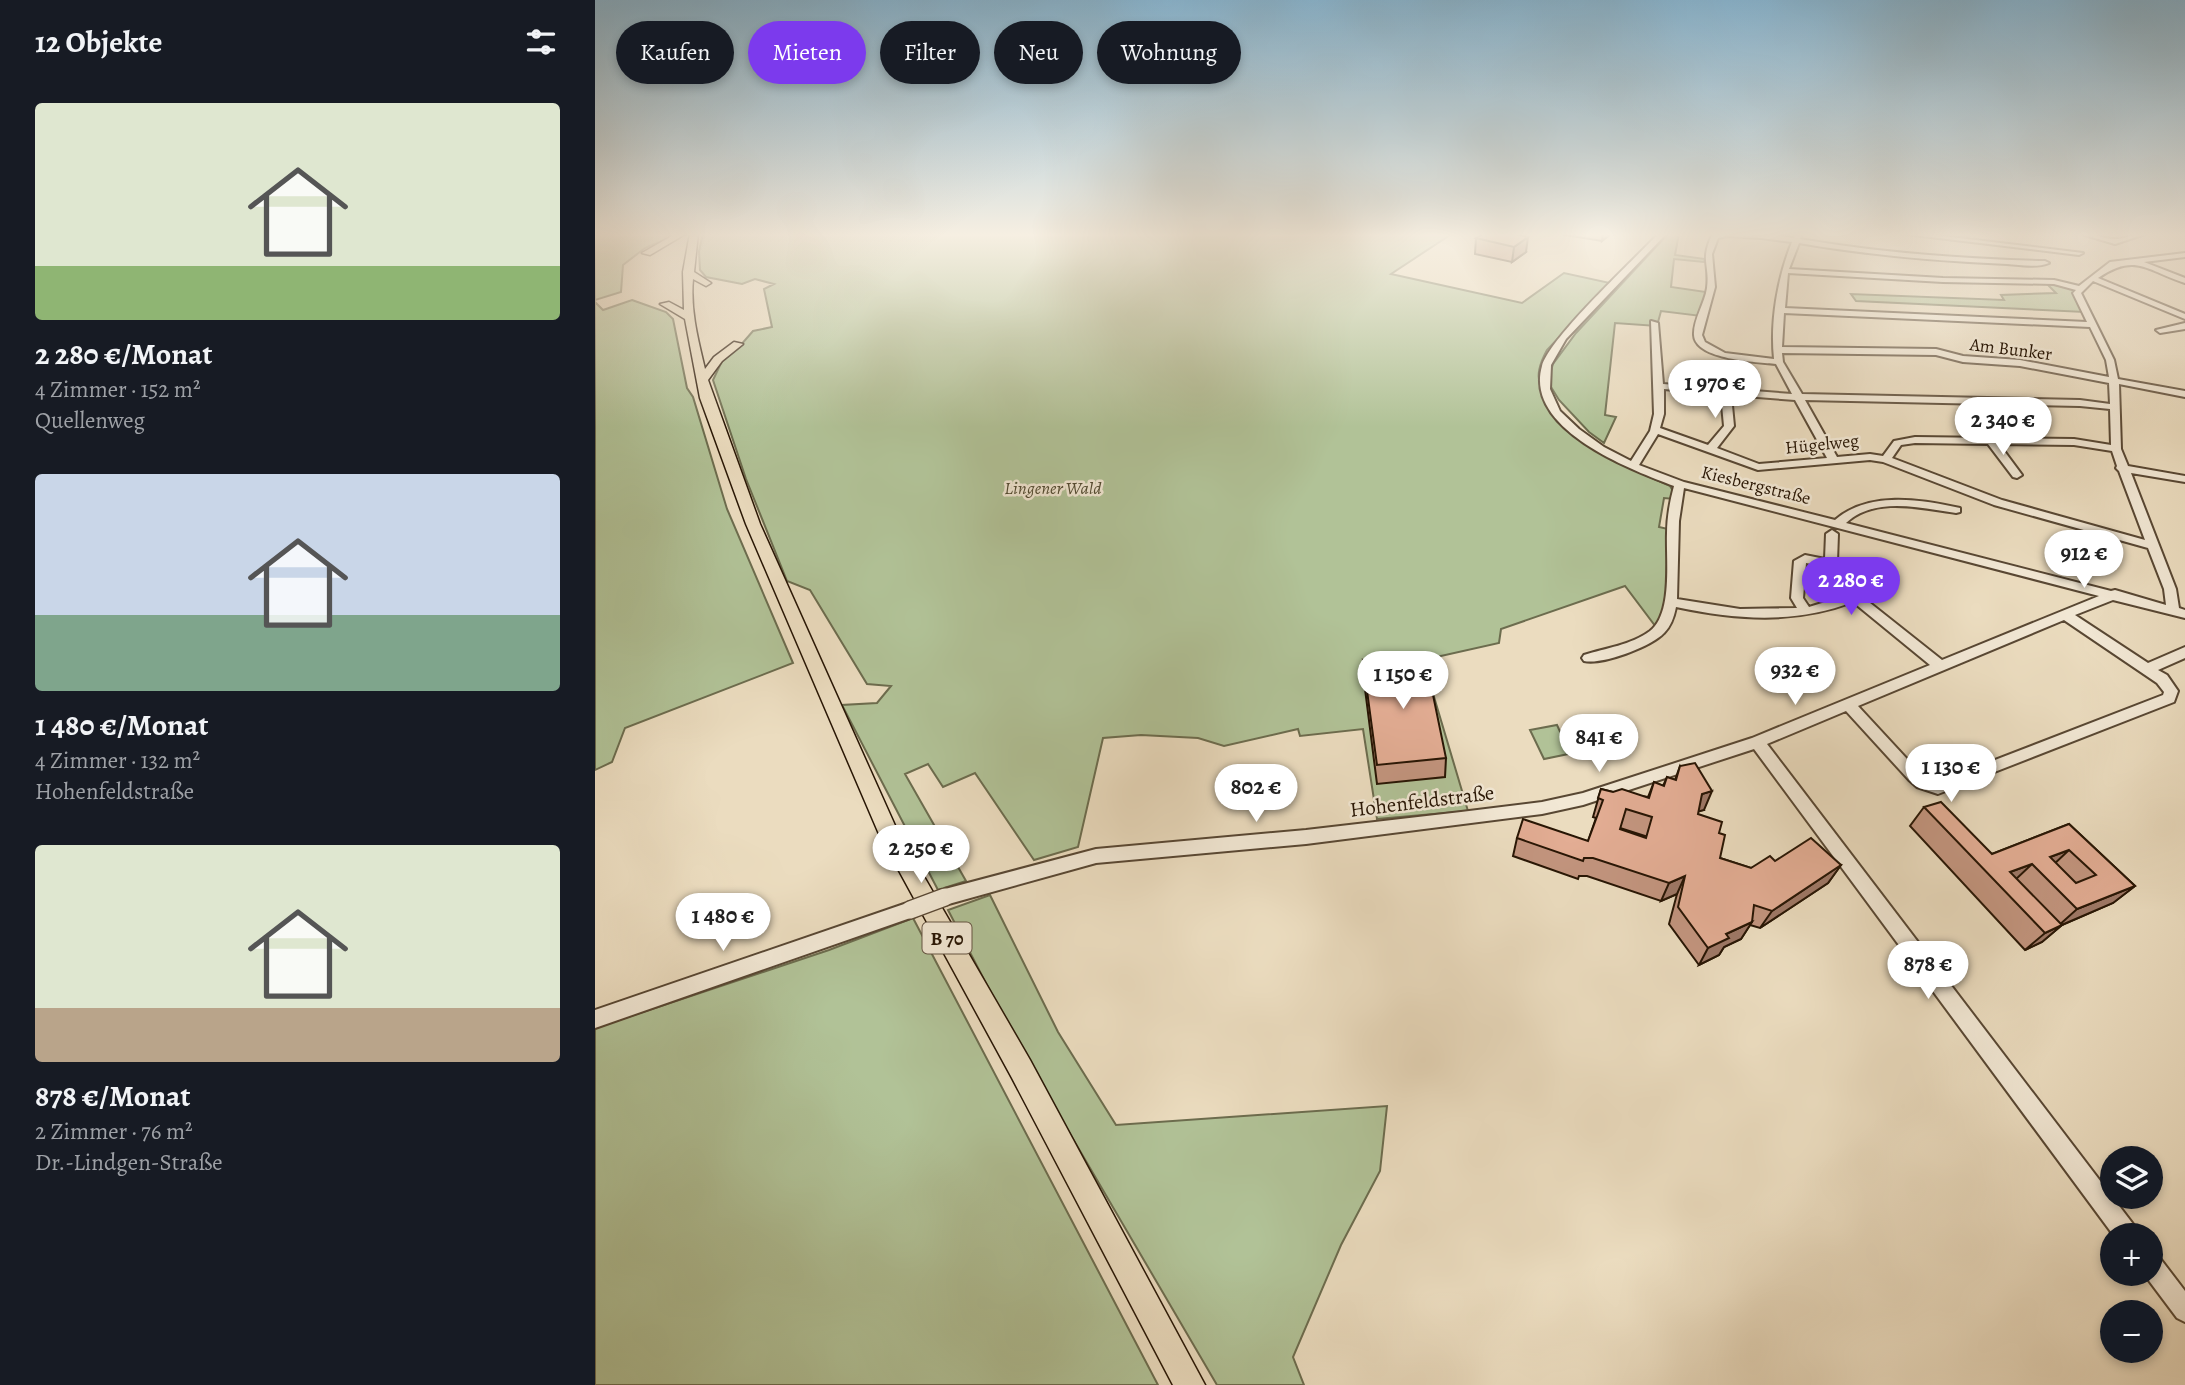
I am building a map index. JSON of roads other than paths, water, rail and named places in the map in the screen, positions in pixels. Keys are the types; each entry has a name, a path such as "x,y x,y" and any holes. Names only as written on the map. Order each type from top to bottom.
{"main road":[{"name":"B 70","path":"689,298 689,317 701,381 753,524 889,834 1021,1069 1190,1385"},
{"path":"665,304 689,317"},
{"path":"701,381 718,359 738,344"}],"street":[{"name":"Kiesbergstraße","path":"1602,298 1552,350 1542,376 1551,405 1563,420 1601,450 1679,484 1835,529 2115,594 2179,612"},
{"path":"1707,298 1698,335 1701,343 1723,355 1779,362"},
{"path":"1783,298 1777,350 1779,362 1796,397 1834,460"},
{"path":"2078,298 2111,360 2116,449 2121,468 2179,612"},
{"path":"2139,298 2185,317"},
{"path":"1782,310 2092,325"},
{"path":"1633,466 1656,430 1661,409 1654,323"},
{"path":"2160,330 2185,326"},
{"name":"Am Bunker","path":"1777,350 1936,352 1963,359 1999,360 2184,394"},
{"path":"1659,386 1796,397 2080,403 2115,407"},
{"path":"1710,450 1729,426 1726,391"},
{"name":"Hügelweg","path":"1656,430 1758,467 1870,457 1886,459 2010,506 2152,545"},
{"path":"1886,459 1898,443 1905,441 2074,442 2116,449"},
{"path":"1991,441 2017,475"},
{"path":"2121,468 2185,479"},
{"path":"1589,658 1620,651 1656,634 1666,620 1670,602 1673,520 1679,484"},
{"path":"1831,564 1835,529 1850,512 1876,505 1912,504 1956,510"},
{"path":"1806,612 1797,598 1800,561 1805,559 1831,564 1850,575 1851,593 1855,597 1941,667"},
{"name":"Hohenfeldstraße","path":"595,1019 945,897 1096,856 1319,836 1551,806 1583,799 1757,742 2115,594"},
{"path":"1670,602 1748,615 1806,612 1855,597"},
{"path":"1847,704 1921,783 1938,788 2169,698 2171,691 2168,685 2067,616"},
{"path":"2148,669 2185,652"},
{"path":"1757,742 2118,1223"},
{"path":"2163,1281 2185,1310"}],"park label":[{"name":"Lingener Wald","path":"1053,488"}]}
